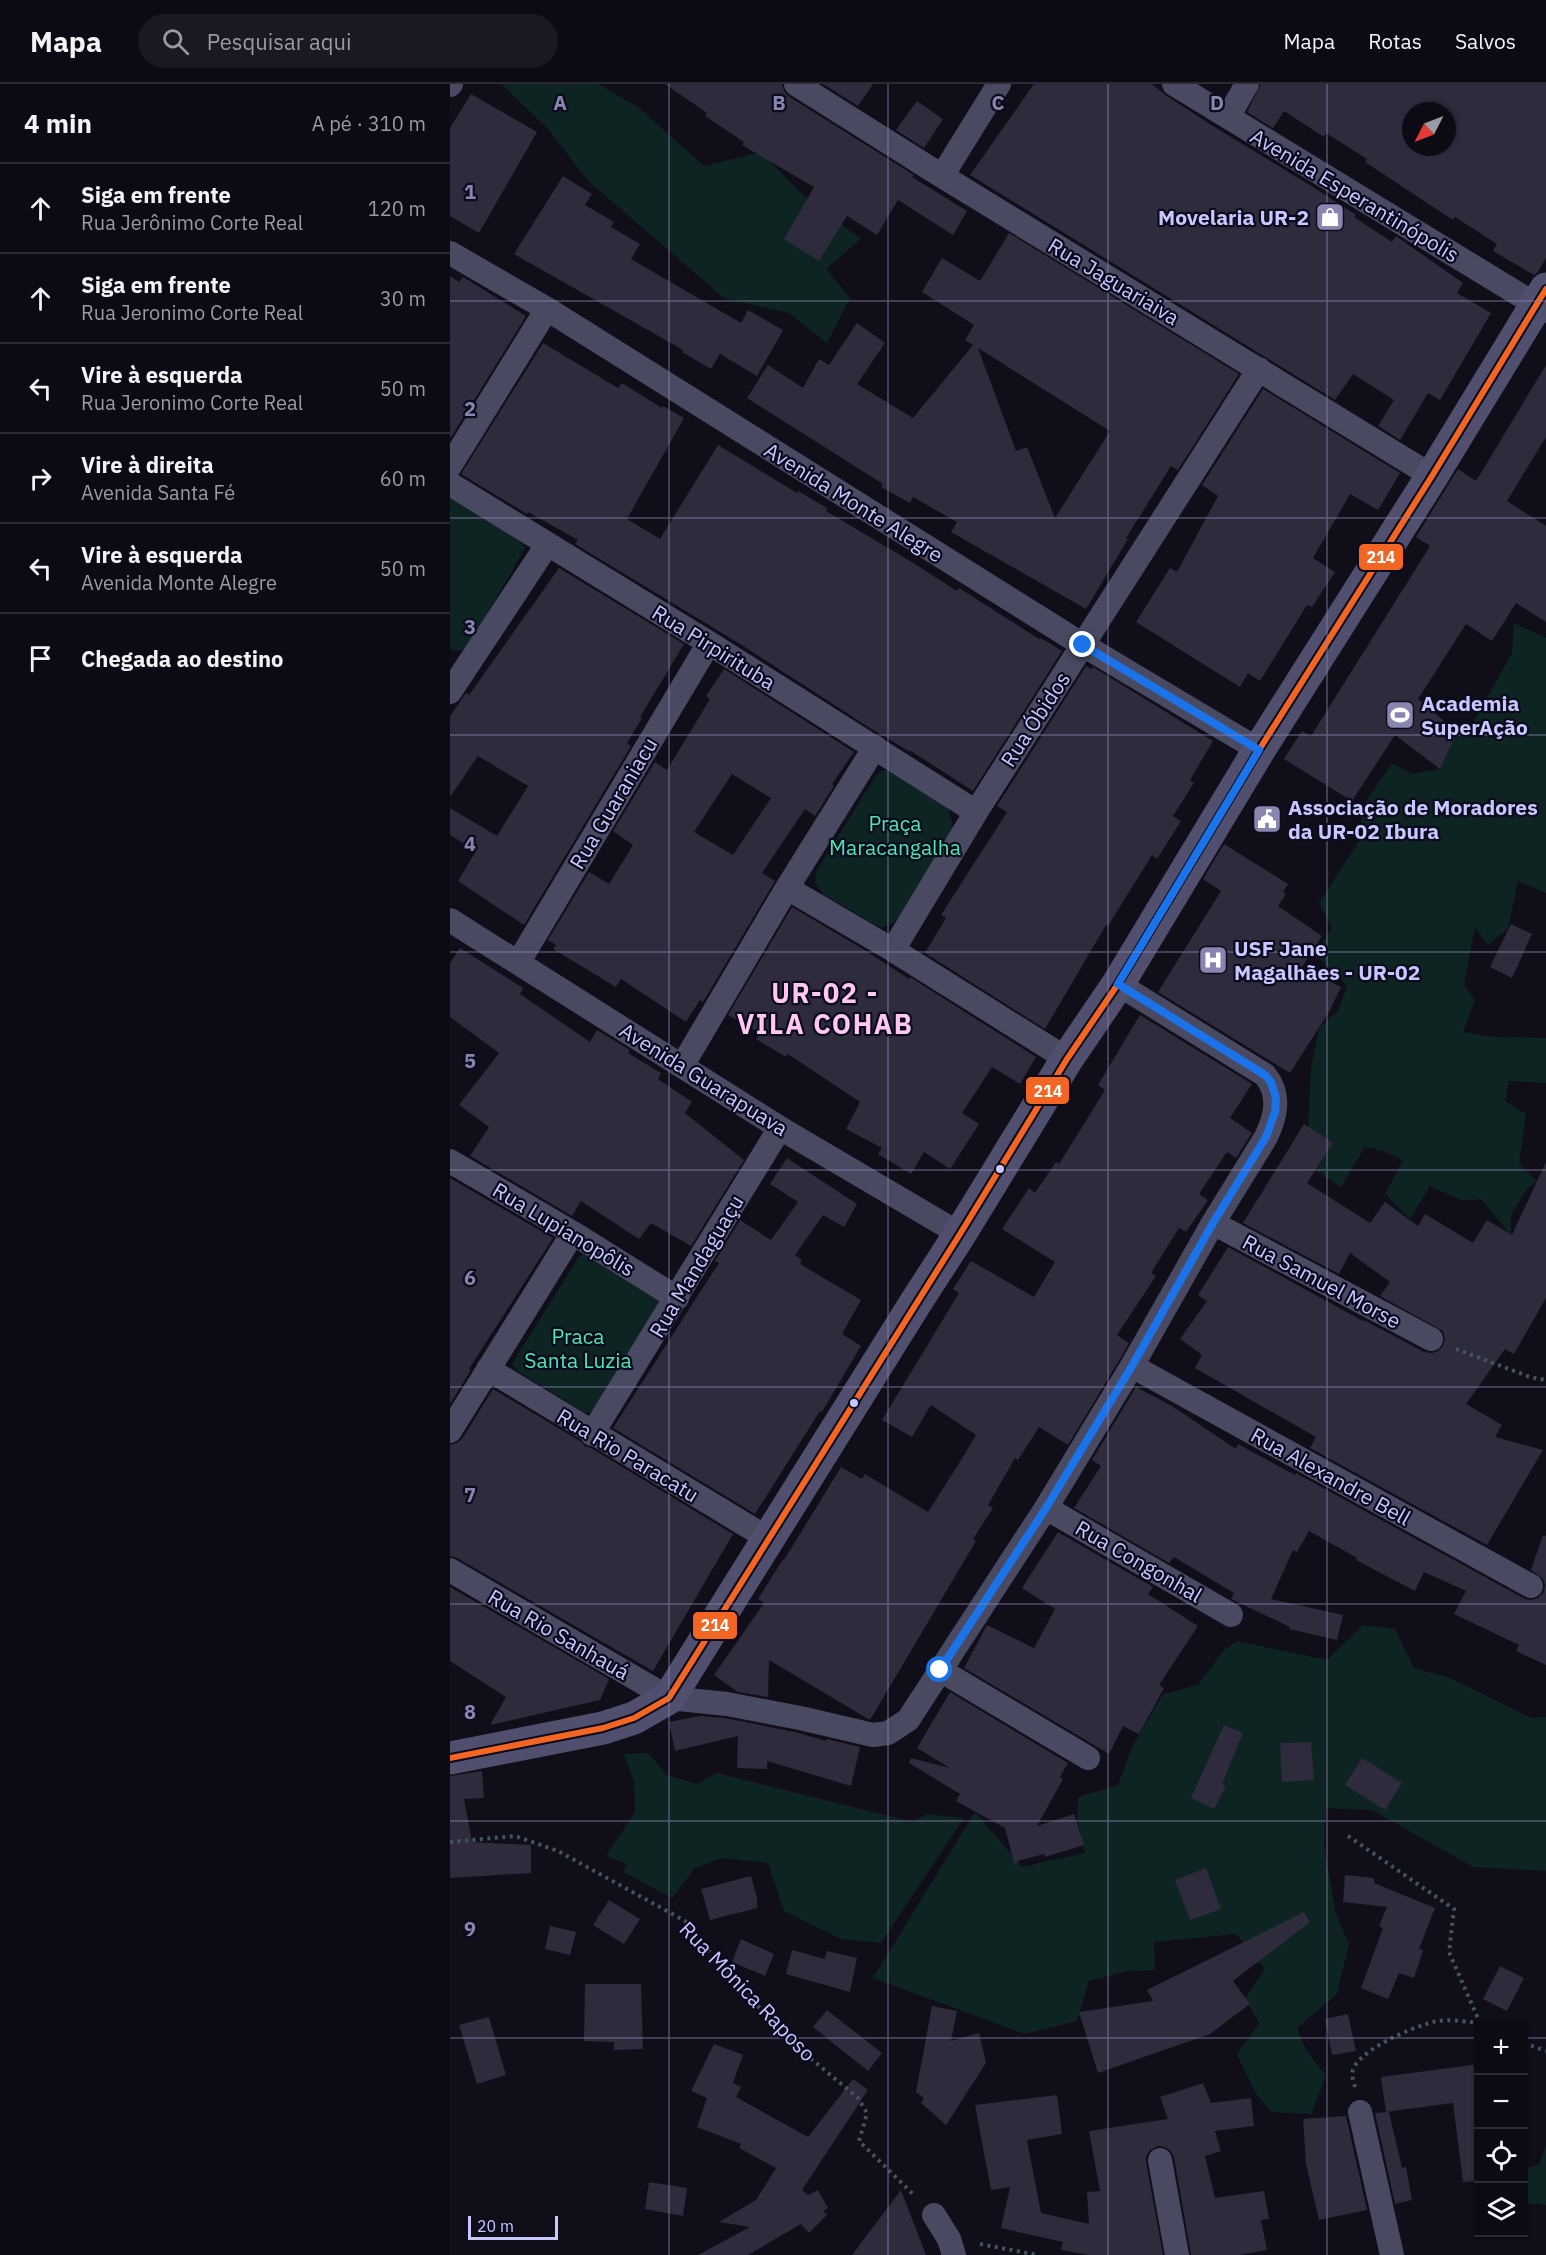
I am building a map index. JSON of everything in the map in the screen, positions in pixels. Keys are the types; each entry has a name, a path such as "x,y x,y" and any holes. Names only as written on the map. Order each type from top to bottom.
{"main road":[{"path":"450,1758 603,1728 634,1718 669,1698 1067,1059 1118,984 1259,750 1543,302"}],"street":[{"name":"Rua Jaguariaiva","path":"796,84 1432,476"},
{"path":"942,176 999,84"},
{"name":"Avenida Esperantinópolis","path":"1174,84 1543,302"},
{"path":"1228,117 1247,84"},
{"name":"Avenida Monte Alegre","path":"450,253 547,309 1083,645 1259,750"},
{"path":"450,466 547,309"},
{"name":"Rua Óbidos","path":"893,950 976,812 1259,369"},
{"name":"Rua Pirpirituba","path":"450,484 709,643 976,812"},
{"path":"453,681 547,545"},
{"name":"Rua Guaraniacu","path":"518,963 709,643"},
{"path":"682,1066 786,888 875,747"},
{"path":"786,888 893,950 1067,1059"},
{"name":"Avenida Guarapuava","path":"450,920 780,1128 960,1234"},
{"path":"669,1698 727,1704 873,1735 888,1733 908,1720 1046,1508 1266,1137 1275,1112 1276,1092 1265,1075 1118,984"},
{"name":"Rua Mandaguaçu","path":"592,1434 780,1128"},
{"name":"Rua Lupianopôlis","path":"450,1161 573,1233 677,1298"},
{"name":"Rua Samuel Morse","path":"1213,1223 1431,1339"},
{"path":"450,1431 573,1233"},
{"name":"Rua Alexandre Bell","path":"1132,1366 1531,1586"},
{"name":"Rua Rio Paracatu","path":"488,1369 769,1539"},
{"name":"Rua Congonhal","path":"1046,1508 1231,1615"},
{"name":"Rua Rio Sanhauá","path":"450,1570 669,1698"},
{"path":"940,1670 1088,1758"},
{"path":"1360,2112 1392,2255"},
{"path":"1160,2160 1177,2255"},
{"path":"934,2215 952,2247"}],"path":[{"path":"1431,1339 1530,1377 1546,1380"},
{"name":"Rua Mônica Raposo","path":"450,1842 515,1836 526,1839 558,1851 685,1922 722,1967 791,2042 858,2098 867,2114 860,2141 934,2215"},
{"path":"1347,1836 1454,1909 1449,1952 1479,2021"},
{"path":"1360,2112 1352,2074 1356,2064 1371,2049 1434,2021 1474,2023"},
{"path":"1528,2044 1546,2051"},
{"path":"952,2247 1038,2255"}],"green space":[{"path":"501,84 598,84 638,107 704,166 761,152 802,194 861,239 826,269 850,298 827,343 789,313 724,298 588,181 548,129"},
{"path":"450,498 520,541 525,548 470,645 458,651 450,649"},
{"path":"1514,623 1546,638 1546,893 1518,881 1508,929 1488,945 1475,927 1464,985 1475,1000 1463,1032 1494,1037 1546,1038 1546,1083 1509,1081 1505,1101 1526,1114 1519,1163 1537,1181 1527,1189 1511,1215 1511,1235 1481,1199 1463,1201 1430,1186 1410,1219 1385,1194 1403,1160 1383,1151 1365,1147 1341,1187 1316,1171 1333,1142 1308,1131 1311,1068 1319,1028 1338,1011 1347,986 1315,954 1332,928 1319,903 1359,841 1363,806 1392,763 1412,774 1440,769 1457,730 1474,721 1512,653"},
{"name":"Praça Maracangalha","path":"887,770 948,808 952,834 900,916 892,924 881,928 823,894 815,883 816,872 875,777 881,771"},
{"name":"Praca Santa Luzia","path":"585,1252 660,1298 659,1309 593,1412 585,1413 519,1372 512,1364 578,1258"},
{"path":"1363,1625 1395,1629 1414,1668 1450,1678 1531,1718 1546,1717 1546,1871 1473,1867 1372,1810 1326,1808 1324,1845 1335,1911 1349,1944 1337,1994 1297,2028 1306,2050 1326,2076 1311,2114 1272,2112 1256,2094 1237,2055 1259,2023 1245,1998 1265,1969 1236,1934 1154,1942 1155,1970 1128,1971 1089,1981 1077,2021 1025,2034 873,1978 975,1812 1022,1867 1085,1853 1077,1818 1078,1797 1118,1785 1133,1745 1163,1694 1198,1685 1224,1650 1237,1641 1327,1660"},
{"path":"648,1753 667,1775 697,1784 717,1773 913,1822 927,1814 964,1818 881,1943 841,1939 784,1911 768,1863 723,1858 695,1868 672,1898 623,1872 627,1864 606,1856 635,1812 634,1782 624,1754"},
{"path":"1546,2145 1546,2205 1528,2203 1528,2167 1539,2165"}],"building":[{"path":"665,84 782,84 788,96 967,211 953,235 898,200 877,235 847,216 819,261 784,239 814,187 742,145 744,142 705,116 707,113"},
{"path":"823,84 873,84 858,106"},
{"path":"1034,84 1152,84 1213,126 1356,215 1354,217 1392,242 1396,236 1463,283 1457,293 1491,313 1440,400 1428,393 1400,440 1378,426 1394,400 1353,374 1335,400 970,175"},
{"path":"1261,84 1546,84 1546,258 1534,275 1493,251 1497,244 1455,217 1453,220 1365,162 1367,159 1326,133 1324,137 1284,111 1273,128 1247,112"},
{"path":"471,94 537,132 479,233 450,216 450,128"},
{"path":"917,101 943,119 924,148 896,130"},
{"path":"563,176 592,194 585,205 614,222 611,227 640,244 631,259 741,323 748,310 783,330 757,376 720,354 711,369 682,352 683,350 514,254"},
{"path":"1009,233 1239,374 1178,470 1171,466 1126,538 1128,539 1086,609 951,532 957,522 913,497 910,503 881,487 883,484 747,398 768,365 803,388 819,359 829,365 857,323 885,343 857,384 913,418 973,345 965,340 974,325 922,292 942,258 980,281","holes":["978,348 1110,431 1055,518 1027,447 1016,451"]},
{"path":"450,276 459,282 463,277 526,316 450,439"},
{"path":"543,343 618,388 622,383 662,408 663,406 684,418 627,519 660,539 718,445 797,493 798,491 827,508 826,511 957,591 959,588 1062,651 973,791 740,644 575,544 578,540 528,512 527,514 461,474"},
{"path":"1546,365 1546,437 1507,501 1546,526 1546,622 1516,603 1492,641 1466,624 1418,699 1457,732 1440,769 1395,735 1352,801 1284,759 1302,731 1311,736 1430,546 1416,537 1458,469 1476,481"},
{"path":"1263,389 1400,473 1378,510 1350,494 1313,558 1335,572 1312,607 1307,605 1260,681 1248,673 1240,687 1136,622 1170,568 1177,572 1218,496 1202,485"},
{"path":"559,568 684,644 640,717 642,718 627,743 631,746 524,925 458,881 476,851 450,835 450,808 497,836 528,786 478,756 450,797 450,716 466,693 469,695"},
{"path":"1086,666 1091,669 1093,667 1213,741 1190,780 1194,783 1173,816 1181,821 1157,859 1152,855 1108,926 1106,925 1045,1029 925,953 946,918 941,915 1007,812 997,806"},
{"path":"724,669 854,752 832,784 834,786 815,816 805,809 762,873 775,881 703,1002 700,1000 686,1022 621,979 616,987 553,949 556,945 548,940 589,872 609,884 633,845 613,831 655,762 667,770 710,699 706,696","holes":["732,774 771,798 733,855 694,832"]},
{"path":"1224,844 1288,884 1283,892 1286,894 1278,906 1322,936 1302,967 1341,987 1329,1012 1290,1073 1158,992 1221,891 1203,879"},
{"path":"792,907 909,979 910,977 1036,1057 1020,1084 992,1067 962,1113 979,1124 950,1169 924,1152 911,1174 878,1154 882,1148 846,1129 860,1102 788,1054 786,1057 756,1039 760,1033 728,1015"},
{"path":"1511,924 1532,934 1512,978 1490,967"},
{"path":"460,948 523,988 520,994 590,1042 597,1030 630,1050 628,1053 661,1073 658,1079 692,1102 685,1113 744,1160 691,1246 651,1223 639,1239 581,1201 572,1216 470,1156 489,1127 459,1105 499,1053 450,1017 450,963"},
{"path":"1140,1015 1252,1084 1230,1118 1252,1133 1236,1158 1227,1152 1199,1194 1208,1200 1186,1232 1179,1228 1151,1273 1156,1276 1117,1335 1129,1343 1120,1359 1068,1445 1039,1427 1018,1460 1015,1458 988,1505 993,1508 973,1539 976,1541 870,1720 769,1660 768,1697 738,1692 714,1675 764,1603 758,1599 841,1467 862,1479 865,1474 928,1512 976,1435 931,1405 912,1437 882,1420 959,1293 953,1289 971,1261 1034,1297 1055,1262 1002,1229 1029,1188 1035,1193 1056,1162 1059,1164 1105,1090 1098,1085"},
{"path":"1304,1124 1333,1143 1307,1183 1370,1223 1385,1202 1418,1226 1425,1214 1473,1243 1487,1220 1512,1235 1546,1162 1546,1298 1514,1354 1505,1349 1466,1404 1502,1425 1495,1437 1543,1450 1487,1545 1310,1448 1316,1437 1195,1368 1202,1355 1180,1339 1207,1301 1198,1295 1228,1247 1424,1352 1432,1353 1443,1346 1445,1339 1443,1331 1380,1296 1390,1282 1350,1253 1339,1274 1243,1223"},
{"path":"787,1158 857,1204 844,1227 823,1215 795,1255 802,1260 800,1264 861,1300 842,1334 861,1346 822,1412 820,1411 755,1514 613,1428 719,1263 715,1261 740,1220 771,1240 798,1202 770,1184"},
{"path":"450,1178 553,1238 469,1369 471,1370 450,1404"},
{"path":"1136,1387 1172,1406 1236,1449 1238,1444 1295,1475 1296,1473 1525,1599 1538,1598 1544,1592 1543,1579 1531,1570 1543,1535 1546,1536 1546,1665 1516,1651 1519,1645 1454,1614 1466,1591 1424,1572 1415,1591 1356,1560 1357,1558 1309,1531 1297,1552 1293,1550 1271,1599 1343,1615 1337,1640 1289,1629 1290,1627 1231,1599 1234,1593 1174,1557 1169,1563 1074,1508 1101,1466 1092,1460"},
{"path":"493,1389 733,1534 653,1671 450,1556 450,1445 462,1439"},
{"path":"1058,1532 1153,1587 1148,1594 1198,1626 1159,1685 1164,1688 1139,1734 1123,1726 1109,1754 964,1668 987,1625 1034,1648 1055,1609 1022,1588"},
{"path":"450,1587 609,1679 600,1700 490,1725 506,1697 450,1661"},
{"path":"950,1692 1068,1763 1060,1777 1063,1779 1037,1826 1074,1814 1084,1845 1045,1857 1044,1854 1018,1861 1015,1866 1005,1828 956,1801 960,1794 909,1763 911,1758 950,1768 917,1748"},
{"path":"700,1716 725,1718 860,1747 851,1786 767,1761 767,1769 737,1768 738,1736 675,1751 669,1722"},
{"path":"1224,1725 1243,1733 1222,1784 1226,1786 1214,1809 1191,1798"},
{"path":"1311,1742 1314,1780 1282,1782 1280,1743"},
{"path":"1362,1758 1402,1783 1385,1810 1345,1785"},
{"path":"482,1771 484,1798 464,1799 472,1842 531,1845 531,1873 450,1878 450,1776"},
{"path":"1206,1868 1221,1909 1190,1920 1175,1880"},
{"path":"1345,1875 1374,1878 1374,1883 1435,1908 1419,1949 1423,1950 1414,1978 1399,1973 1388,1999 1361,1988 1383,1928 1379,1926 1387,1907 1343,1902"},
{"path":"751,1876 757,1898 757,1908 710,1920 701,1889"},
{"path":"609,1900 640,1919 624,1944 593,1925"},
{"path":"1304,1912 1310,1922 1233,1981 1250,2004 1210,2034 1098,2073 1079,2012 1153,2001 1147,1990"},
{"path":"550,1926 576,1932 570,1955 545,1949"},
{"path":"741,1939 774,1954 765,1976 732,1962"},
{"path":"792,1950 825,1959 827,1951 857,1958 850,1992 786,1974"},
{"path":"1500,1966 1524,1978 1507,2011 1483,1999"},
{"path":"585,1984 641,1984 643,2049 614,2050 614,2042 584,2041"},
{"path":"932,2006 957,2011 951,2041 979,2033 986,2063 946,2125 921,2103 924,2098 916,2092"},
{"path":"827,2010 882,2053 868,2071 813,2027"},
{"path":"1348,2014 1356,2051 1332,2055 1325,2019"},
{"path":"489,2017 506,2075 477,2084 459,2025"},
{"path":"714,2044 743,2055 733,2083 741,2087 736,2097 808,2137 853,2079 868,2090 802,2190 808,2195 818,2190 828,2208 823,2211 827,2215 809,2233 801,2224 748,2255 698,2255 750,2227 719,2222 756,2200 776,2168 739,2148 741,2144 697,2127 707,2098 691,2091"},
{"path":"1474,2065 1474,2181 1463,2182 1453,2103 1386,2112 1381,2077"},
{"path":"1203,2083 1211,2103 1251,2098 1254,2126 1215,2131 1221,2151 1205,2156 1215,2198 1264,2191 1269,2219 1261,2220 1267,2250 1239,2255 1191,2255 1174,2157 1171,2151 1158,2146 1150,2150 1146,2156 1146,2162 1163,2255 1089,2255 1061,2250 1063,2242 1001,2228 1010,2187 991,2190 975,2105 1057,2095 1062,2134 1027,2140 1041,2213 1089,2224 1087,2192 1100,2191 1089,2131 1168,2119 1160,2097"},
{"path":"1389,2112 1402,2168 1406,2167 1412,2200 1395,2204 1375,2113"},
{"path":"1346,2116 1367,2210 1319,2220 1306,2164 1303,2119"},
{"path":"649,2182 687,2188 683,2216 645,2209"},
{"path":"901,2190 926,2255 852,2255"}],"transit line":[{"name":"214","path":"450,1758 603,1728 634,1718 669,1698 1067,1059 1118,984 1259,750 1432,476 1546,289"}],"place":[{"name":"Movelaria UR-2","path":"1330,217"},
{"name":"Academia SuperAção","path":"1400,715"},
{"name":"Associação de Moradores da UR-02 Ibura","path":"1267,819"},
{"name":"USF Jane Magalhães - UR-02","path":"1213,960"}],"district":[{"name":"UR-02 - VILA COHAB","path":"825,1008"}],"route":[{"path":"940,1670 1046,1508 1132,1366 1213,1223 1266,1137 1275,1112 1276,1092 1265,1075 1118,984 1259,750 1083,645"}]}
